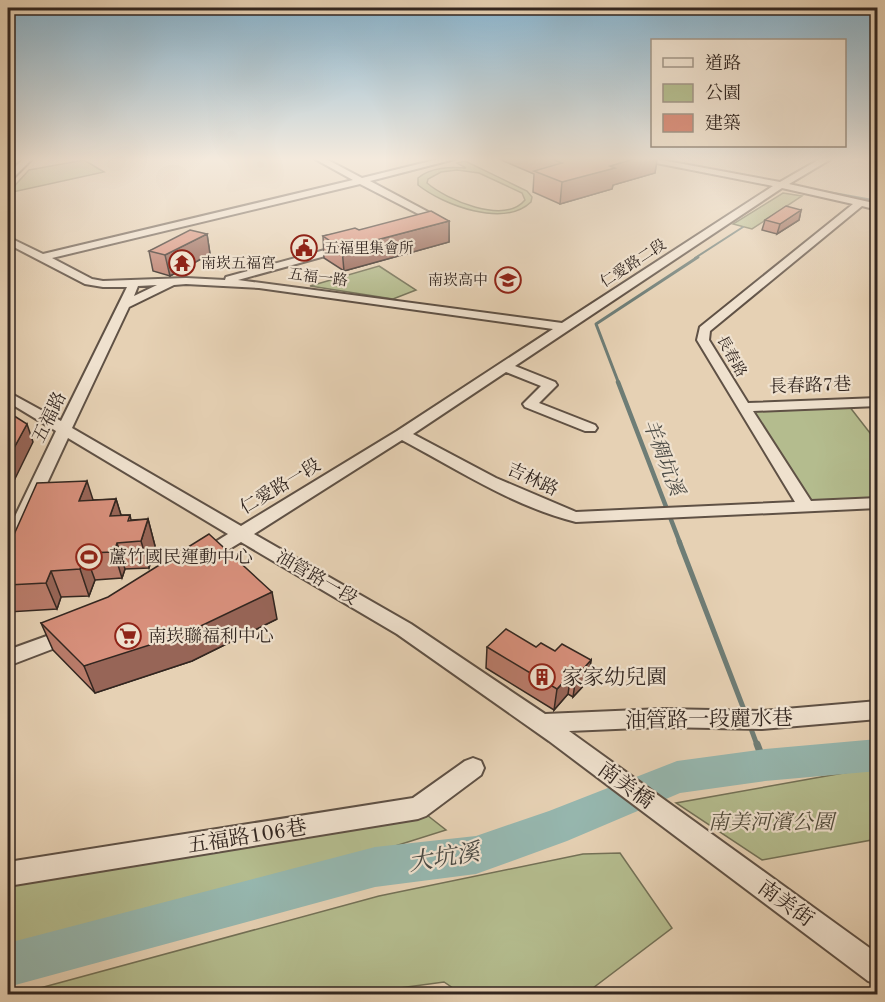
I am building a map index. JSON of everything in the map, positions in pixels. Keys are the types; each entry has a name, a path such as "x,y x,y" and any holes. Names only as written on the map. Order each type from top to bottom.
{"street":[{"path":"40,258 261,206"},
{"path":"409,206 442,222 430,225"},
{"name":"仁愛路二段","path":"562,327 749,206"},
{"name":"長春路","path":"806,506 709,353 703,340 704,330 857,206"},
{"name":"五福一路","path":"8,240 71,275 89,282 103,284 223,281 318,291 562,327"},
{"path":"223,281 350,246"},
{"path":"103,284 111,294 125,303 173,282"},
{"name":"五福路","path":"8,548 135,283"},
{"name":"仁愛路一段","path":"190,566 239,533 402,434 562,327"},
{"path":"504,366 550,385 530,404 590,428"},
{"name":"油管路一段","path":"8,396 239,533 361,602 549,728"},
{"name":"長春路7巷","path":"743,407 878,402"},
{"name":"吉林路","path":"402,434 490,481 560,513 592,517 806,506"},
{"path":"806,506 878,503"},
{"path":"8,658 81,629"},
{"name":"油管路一段麗水巷","path":"549,728 662,718 762,720 878,710"},
{"name":"南美橋","path":"549,728 695,836"},
{"name":"五福路106巷","path":"8,874 418,808 473,768"},
{"name":"南美街","path":"695,836 878,971"}],"green space":[{"path":"458,206 504,210 525,206 519,210 505,213 474,211"},
{"path":"762,206 787,206 752,229 733,224"},
{"path":"379,266 416,290 393,299 310,286"},
{"path":"849,406 877,442 877,498 807,501 750,410"},
{"name":"南美河濱公園","path":"877,767 877,839 762,860 676,803"},
{"path":"418,808 446,830 373,853 225,908 8,950 8,874"},
{"path":"620,853 672,928 585,994 462,994 444,982 392,989 380,994 18,994 379,896 583,854"}],"building":[{"path":"786,206 801,210 780,224 765,220"},
{"path":"431,211 449,221 342,249 323,236 355,228 359,230"},
{"path":"190,230 207,234 165,255 149,251"},
{"path":"8,412 27,424 8,459"},
{"path":"87,481 79,501 116,499 110,516 130,515 128,521 148,519 141,541 117,543 114,552 85,553 80,569 51,571 46,583 8,585 8,548 37,483"},
{"path":"209,534 272,592 184,634 84,666 41,623 108,597"},
{"path":"506,629 536,647 541,643 555,651 562,644 591,660 576,677 571,674 557,689 487,647"}],"waterway":[{"name":"羊稠坑溪","path":"695,258 743,227"},
{"name":"羊稠坑溪","path":"619,384 596,324 698,257"},
{"name":"羊稠坑溪","path":"618,382 680,543"},
{"name":"羊稠坑溪","path":"679,541 746,715"},
{"name":"羊稠坑溪","path":"750,726 757,745"},
{"name":"羊稠坑溪","path":"757,744 765,765"},
{"name":"大坑溪","path":"8,965 375,867 476,855 553,828 677,777 765,765 878,755"}],"place":[{"name":"五福里集會所","path":"304,248"},
{"name":"南崁五福宮","path":"182,263"},
{"name":"南崁高中","path":"508,280"},
{"name":"蘆竹國民運動中心","path":"89,557"},
{"name":"南崁聯福利中心","path":"128,636"},
{"name":"家家幼兒園","path":"542,677"}]}
